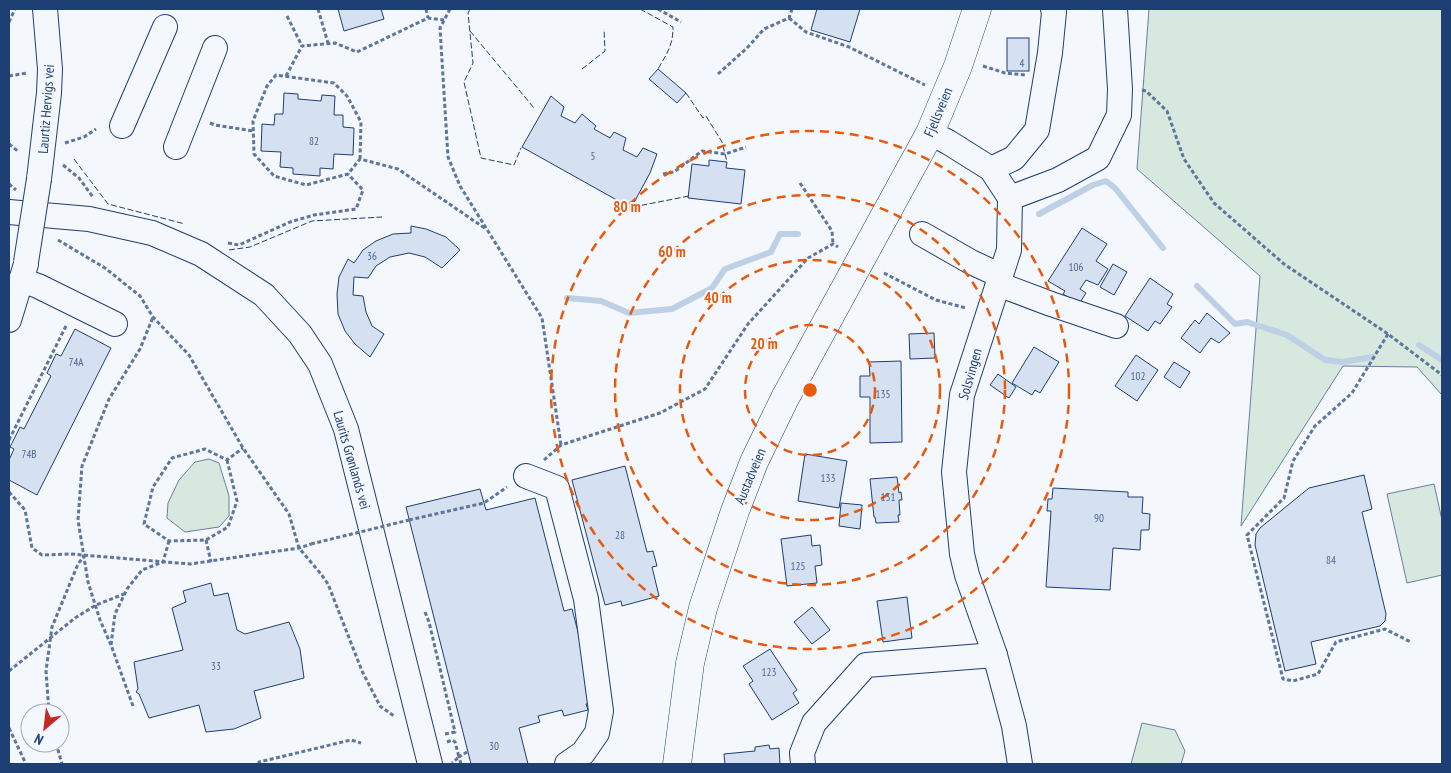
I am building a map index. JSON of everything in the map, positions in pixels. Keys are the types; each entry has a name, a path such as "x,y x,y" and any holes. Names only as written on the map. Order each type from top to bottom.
{"main road":[{"name":"Fjellsveien","path":"888,211 930,133 958,66 977,9"},
{"name":"Austadveien","path":"677,764 690,663 703,608 735,511 754,462 785,398 888,211"}],"street":[{"name":"Laurtiz Hervigs vei","path":"9,320 24,271 40,179 50,69 45,9"},
{"path":"991,169 1014,158 1037,130 1050,53 1053,9"},
{"path":"930,133 991,169 1010,198 1058,180 1098,158 1119,115 1120,89 1115,9"},
{"path":"122,126 165,27"},
{"path":"176,148 215,48"},
{"name":"Solsvingen","path":"1010,198 1009,250 962,395 954,472 962,554 967,575 995,655 1014,726 1020,764"},
{"name":"Laurits Grønlands vei","path":"9,212 89,219 152,233 200,254 264,295 300,334 320,364 346,429 430,764"},
{"path":"922,234 999,280 1051,304 1116,326"},
{"path":"24,271 77,305 114,324"},
{"path":"526,476 557,488 586,599 601,711 597,733 582,753 567,764"},
{"path":"803,764 802,753 814,723 866,665 995,655"}],"path":[{"path":"9,22 15,9"},
{"path":"318,9 328,44"},
{"path":"426,9 428,18"},
{"path":"450,9 440,28 448,157 460,186 542,318 561,445"},
{"path":"658,9 681,22"},
{"path":"718,74 747,48 764,28 789,18 792,9"},
{"path":"287,16 302,46"},
{"path":"302,46 335,43 357,52 428,18 444,20"},
{"path":"789,18 806,32 849,47 930,88"},
{"path":"286,76 302,46"},
{"path":"980,64 1006,73 1046,77"},
{"path":"276,74 334,83 347,96 361,122 360,159 348,174 306,185 274,176 254,154 253,130 253,121 267,86 276,74"},
{"path":"1120,89 1146,91 1167,110 1184,159 1214,204 1284,264 1388,334 1442,375"},
{"path":"190,114 215,125 253,130"},
{"path":"43,150 84,137 96,129"},
{"path":"663,174 674,172 702,151 725,154 746,147"},
{"path":"43,150 79,178 114,225"},
{"path":"360,159 398,169 486,229"},
{"path":"210,261 225,243 239,245 290,222 314,215 356,209 363,190 348,174"},
{"path":"800,183 832,231 833,244"},
{"path":"48,216 58,240 105,268 140,296 153,317 189,355 243,448 289,514 299,548 328,584 362,670 380,706 395,717"},
{"path":"833,244 838,247"},
{"path":"9,492 25,510 32,548 42,555 71,554 190,564 299,548 484,503 526,476 561,445 660,413 705,389 748,324 808,258 833,244"},
{"path":"884,272 936,300 989,313"},
{"path":"9,440 77,305"},
{"path":"133,706 88,582 78,520 82,466 109,399 140,349 153,317"},
{"path":"1388,334 1352,393 1315,426 1293,461 1284,498 1247,535 1284,679 1293,681 1318,674 1336,642 1385,629 1411,642"},
{"path":"227,460 243,448"},
{"path":"205,449 227,460 237,501 228,527 206,540 169,541 144,524 154,487 172,458 205,449"},
{"path":"206,540 211,562"},
{"path":"163,562 169,541"},
{"path":"48,703 46,671 52,627 78,564 85,556"},
{"path":"111,645 115,614 125,594 142,570 163,562"},
{"path":"9,671 75,618 96,605 125,594"},
{"path":"425,612 430,622 455,732"},
{"path":"9,728 26,764"},
{"path":"259,764 259,762 351,740 361,743"},
{"path":"452,740 456,742 461,764"},
{"path":"450,764 468,752"}],"shaded area":[{"path":"1149,9 1442,9 1442,395 1417,367 1343,366 1241,526 1260,276 1137,169"},
{"path":"209,459 219,463 229,496 229,516 219,527 185,532 167,518 168,503 179,480 195,462"},
{"path":"1434,484 1442,520 1442,575 1407,583 1387,494"},
{"path":"1142,723 1175,730 1185,751 1181,764 1131,764"}],"building":[{"path":"338,9 381,9 384,19 344,31"},
{"path":"817,9 860,9 850,42 811,30"},
{"path":"1007,38 1029,38 1029,71 1007,71"},
{"path":"658,69 686,93 677,103 649,79"},
{"path":"284,93 298,94 298,99 321,101 322,95 335,96 334,115 343,115 343,127 354,128 353,155 334,154 333,169 320,168 320,176 293,174 293,168 280,167 281,152 261,151 262,124 274,125 275,114 283,114"},
{"path":"551,96 564,107 561,116 575,123 582,114 596,126 594,129 610,138 614,132 626,138 623,150 637,157 643,148 657,154 650,173 631,208 522,147"},
{"path":"709,160 727,162 726,168 745,170 741,204 688,198 692,164 709,166"},
{"path":"411,226 426,229 446,237 460,250 442,268 425,257 409,253 390,257 376,266 368,278 354,277 353,295 363,296 366,312 372,326 384,334 370,357 355,344 345,331 338,314 337,294 339,277 348,259 354,263 363,250 376,241 393,234 411,233"},
{"path":"1082,228 1107,244 1096,261 1108,269 1098,285 1086,280 1080,289 1086,293 1079,304 1063,294 1065,291 1048,281"},
{"path":"1113,264 1127,272 1114,295 1100,287"},
{"path":"1150,278 1173,294 1167,304 1172,307 1160,324 1155,321 1148,331 1125,316"},
{"path":"1207,313 1230,333 1219,343 1211,338 1200,353 1181,338 1195,320 1199,324"},
{"path":"75,329 111,348 37,495 9,480 9,460 14,449 10,447 20,427 24,429 51,376 47,373 56,354 61,356"},
{"path":"934,333 935,358 910,359 909,334"},
{"path":"1034,347 1059,362 1040,393 1035,390 1032,395 1012,383"},
{"path":"1136,355 1158,370 1137,401 1115,386"},
{"path":"901,361 902,442 870,443 870,397 860,397 860,376 870,376 869,362"},
{"path":"1174,362 1190,372 1180,388 1164,377"},
{"path":"998,374 1016,387 1009,398 990,385"},
{"path":"805,454 847,461 839,508 798,501"},
{"path":"625,466 647,552 653,551 657,566 652,567 659,596 622,606 621,601 605,605 572,480"},
{"path":"1364,475 1372,509 1362,512 1386,614 1385,621 1380,626 1311,642 1316,664 1285,671 1255,545 1256,534 1260,528 1309,488"},
{"path":"897,477 902,500 899,500 899,522 876,523 870,479"},
{"path":"1053,488 1128,492 1128,497 1143,497 1142,513 1150,514 1149,530 1141,530 1140,550 1113,548 1110,590 1046,587 1051,511 1047,511 1048,499 1052,499"},
{"path":"480,489 486,510 535,498 564,611 572,609 596,701 586,704 588,710 564,716 562,710 538,716 540,722 519,728 528,764 471,764 406,507"},
{"path":"841,503 862,505 860,529 839,526"},
{"path":"811,535 812,546 820,545 822,565 815,566 817,583 787,586 781,539"},
{"path":"211,583 214,596 228,593 237,630 245,634 289,622 300,649 304,678 254,691 261,718 234,729 206,732 199,705 149,718 139,694 136,692 138,689 134,662 183,650 172,608 186,602 183,591"},
{"path":"907,597 912,638 883,642 877,601"},
{"path":"812,607 830,630 812,644 794,622"},
{"path":"770,649 797,690 793,693 799,703 772,720 749,684 753,681 743,666"},
{"path":"769,745 770,749 779,748 780,764 725,764 724,754 755,751 755,747"}],"waterway":[{"path":"1039,214 1093,185 1106,181 1115,188 1163,248"},
{"path":"567,298 601,301 629,313 672,309 712,288 725,269 771,252 780,234 798,234"},
{"path":"1197,286 1235,324 1247,322 1287,335 1325,360 1342,362 1373,357"},
{"path":"1419,345 1442,360"}],"fence":[{"path":"470,9 468,13 473,63 464,82 481,158 514,165 521,148"},
{"path":"640,9 673,27 671,44 658,69"},
{"path":"582,69 605,51 604,29"},
{"path":"470,31 534,108"},
{"path":"686,93 703,118 706,116 722,142 727,162"},
{"path":"74,159 108,204 185,224"},
{"path":"633,207 689,196"},
{"path":"229,250 250,247 312,221 382,217"}]}
